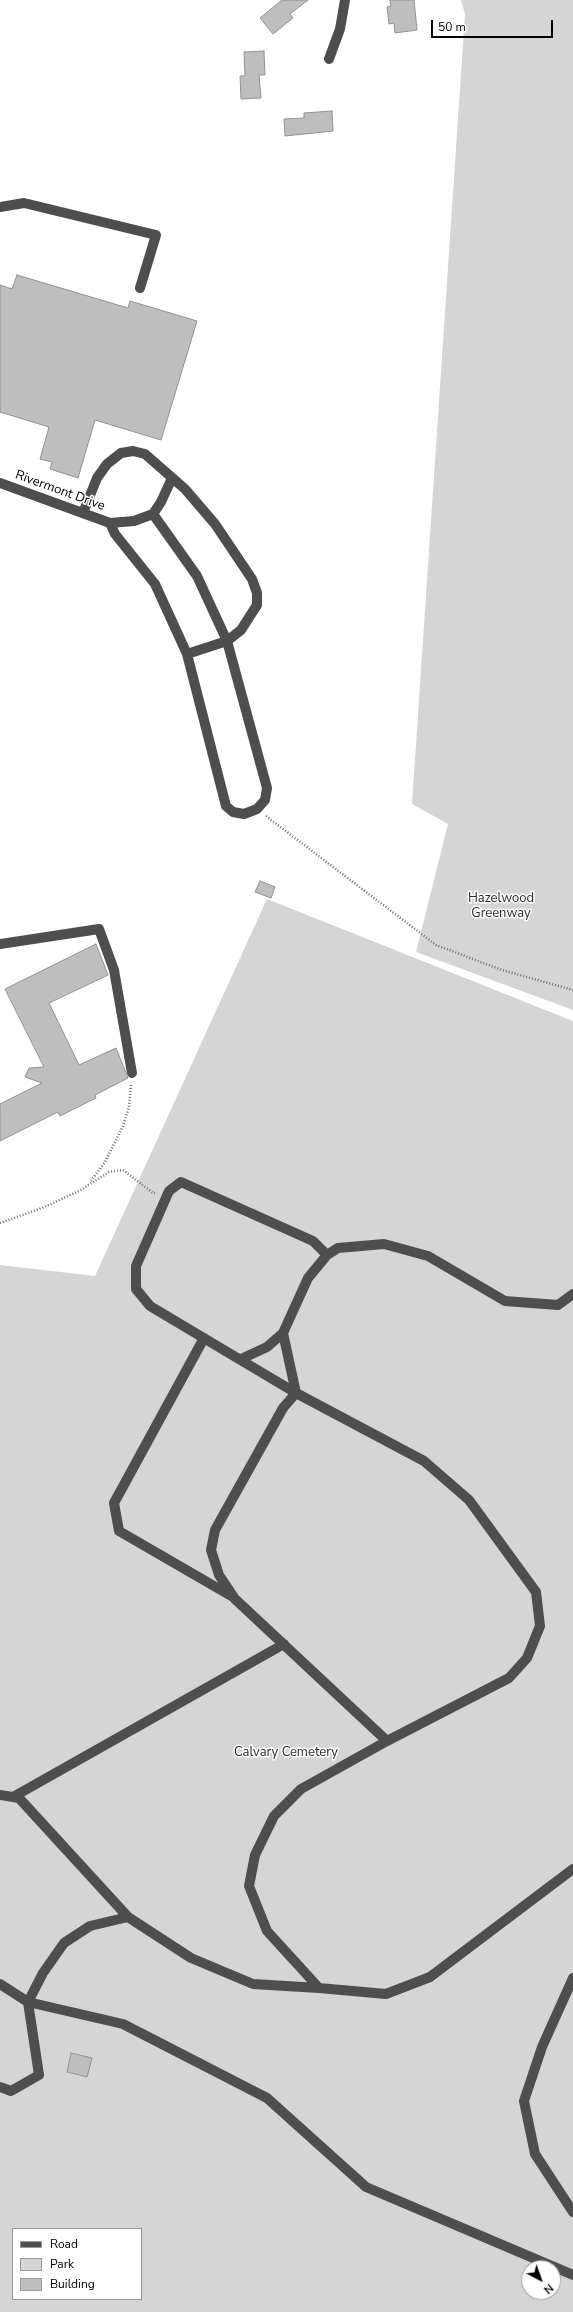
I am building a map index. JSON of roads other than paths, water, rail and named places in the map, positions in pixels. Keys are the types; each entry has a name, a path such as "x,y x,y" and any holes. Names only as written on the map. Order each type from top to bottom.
{"street":[{"path":"329,59 340,29 345,0"},
{"path":"0,207 24,203 156,235 140,288"},
{"path":"83,513 97,478 107,464 122,453 134,451 145,454 172,478 216,524 252,579 257,593 256,605 241,630 227,641 187,654"},
{"path":"153,514 197,576 227,641 267,788 265,800 257,809 244,814 233,812 226,806 187,654 155,584 115,534 110,523 134,521 153,514 161,502 172,478"},
{"name":"Rivermont Drive","path":"0,483 110,523"},
{"path":"0,944 99,929 114,970 132,1073"},
{"path":"319,1988 267,1931 249,1886 254,1855 274,1816 302,1790 387,1741 509,1678 527,1658 540,1626 536,1592 469,1500 424,1461 296,1393 150,1306 136,1289 136,1266 169,1190 181,1182 313,1241 327,1255"},
{"path":"241,1359 267,1347 283,1333 308,1278 327,1255 338,1248 384,1244 428,1256 505,1301 558,1305 573,1294"},
{"path":"283,1333 296,1393"},
{"path":"204,1338 114,1503 119,1531 235,1599 387,1741"},
{"path":"235,1599 219,1575 211,1550 215,1530 283,1408 296,1393"},
{"path":"13,1797 284,1644"},
{"path":"0,1795 19,1798 128,1917 191,1958 253,1984 386,1994 430,1977 573,1869"},
{"path":"0,2087 11,2091 39,2075 28,2002 43,1973 64,1943 90,1926 128,1917"},
{"path":"573,1978 542,2047 524,2101 535,2154 573,2212"},
{"path":"0,1984 28,2002 123,2024 267,2098 366,2186 573,2275"}],"park label":[{"name":"Hazelwood Greenway","path":"501,906"},
{"name":"Calvary Cemetery","path":"286,1753"}]}
